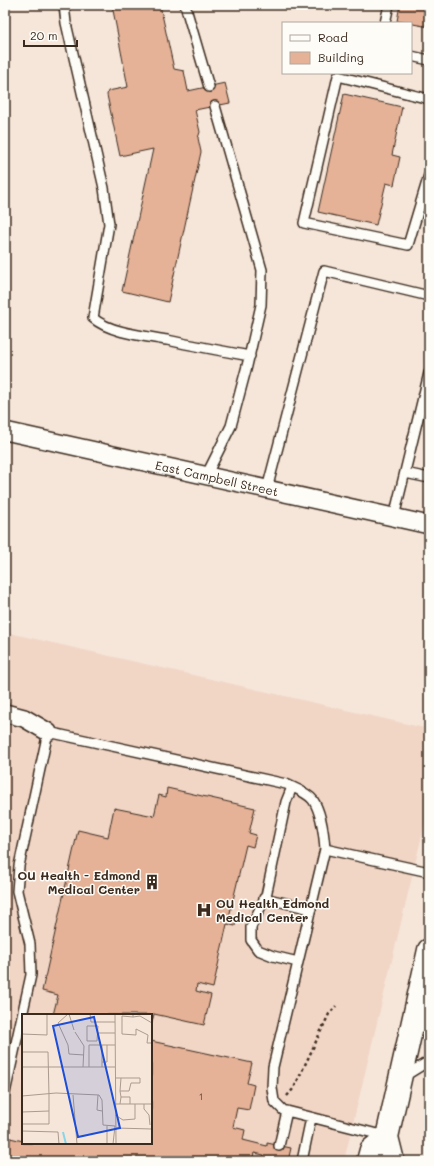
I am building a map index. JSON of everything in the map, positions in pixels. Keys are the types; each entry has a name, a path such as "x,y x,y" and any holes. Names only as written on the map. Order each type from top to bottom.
{"main road":[{"path":"393,1161 387,1137 429,950"},
{"path":"368,1161 371,1150 387,1137"}],"street":[{"name":"East Campbell Street","path":"5,431 429,525"},
{"path":"5,713 24,718 48,732"}],"lane":[{"path":"64,5 66,23 104,188 109,224 93,318 108,327 133,334 250,356"},
{"path":"185,5 209,87"},
{"path":"385,22 389,5"},
{"path":"412,56 429,60"},
{"path":"429,99 338,76 304,223 408,245 429,175"},
{"path":"206,476 231,426 250,356 261,305 262,270 215,106"},
{"path":"267,489 324,271 429,296"},
{"path":"394,517 429,373"},
{"path":"405,473 429,478"},
{"path":"23,1014 32,975 30,944 17,891 19,866 48,732 286,784 313,799 324,830 325,849 273,1067 272,1088 274,1101 283,1110 387,1137"},
{"path":"292,787 286,802 264,898 251,927 251,940 258,950 273,956 298,962"},
{"path":"325,849 429,872"},
{"path":"264,898 311,909"},
{"path":"415,1016 429,1032"},
{"path":"5,1093 22,1019"},
{"path":"401,1078 429,1061"},
{"path":"279,1146 287,1111"},
{"path":"302,1161 311,1118"}],"path":[{"path":"279,1105 294,1088 329,1014 336,1006"}],"shaded area":[{"name":"OU Health Edmond Medical Center","path":"5,632 429,729 429,806 344,1161 5,1161"}],"building":[{"path":"112,5 160,5 174,69 184,71 188,91 225,83 230,103 195,110 200,132 198,138 201,152 168,302 122,291 153,149 120,156 107,95 108,91 128,87"},
{"path":"400,5 429,5 429,27 412,24 412,22 397,21"},
{"path":"344,94 402,107 392,155 400,157 394,185 386,183 376,225 318,212"},
{"name":"OU Health - Edmond Medical Center","path":"167,788 255,808 249,833 256,835 253,847 246,845 229,917 237,918 235,926 227,924 213,988 197,984 196,991 211,995 204,1025 154,1014 152,1022 152,1014 53,1014 58,995 42,991 78,830 108,837 114,808 154,816 159,795 166,797"},
{"path":"152,1041 252,1063 247,1083 254,1085 249,1110 237,1108 233,1127 245,1130 243,1140 267,1146 267,1143 291,1148 288,1161 271,1161 263,1159 264,1155 254,1153 252,1161 5,1161 10,1138 22,1141 22,1144 152,1144"}],"place":[{"name":"OU Health - Edmond Medical Center","path":"152,882"},
{"name":"OU Health Edmond Medical Center","path":"204,910"}]}
